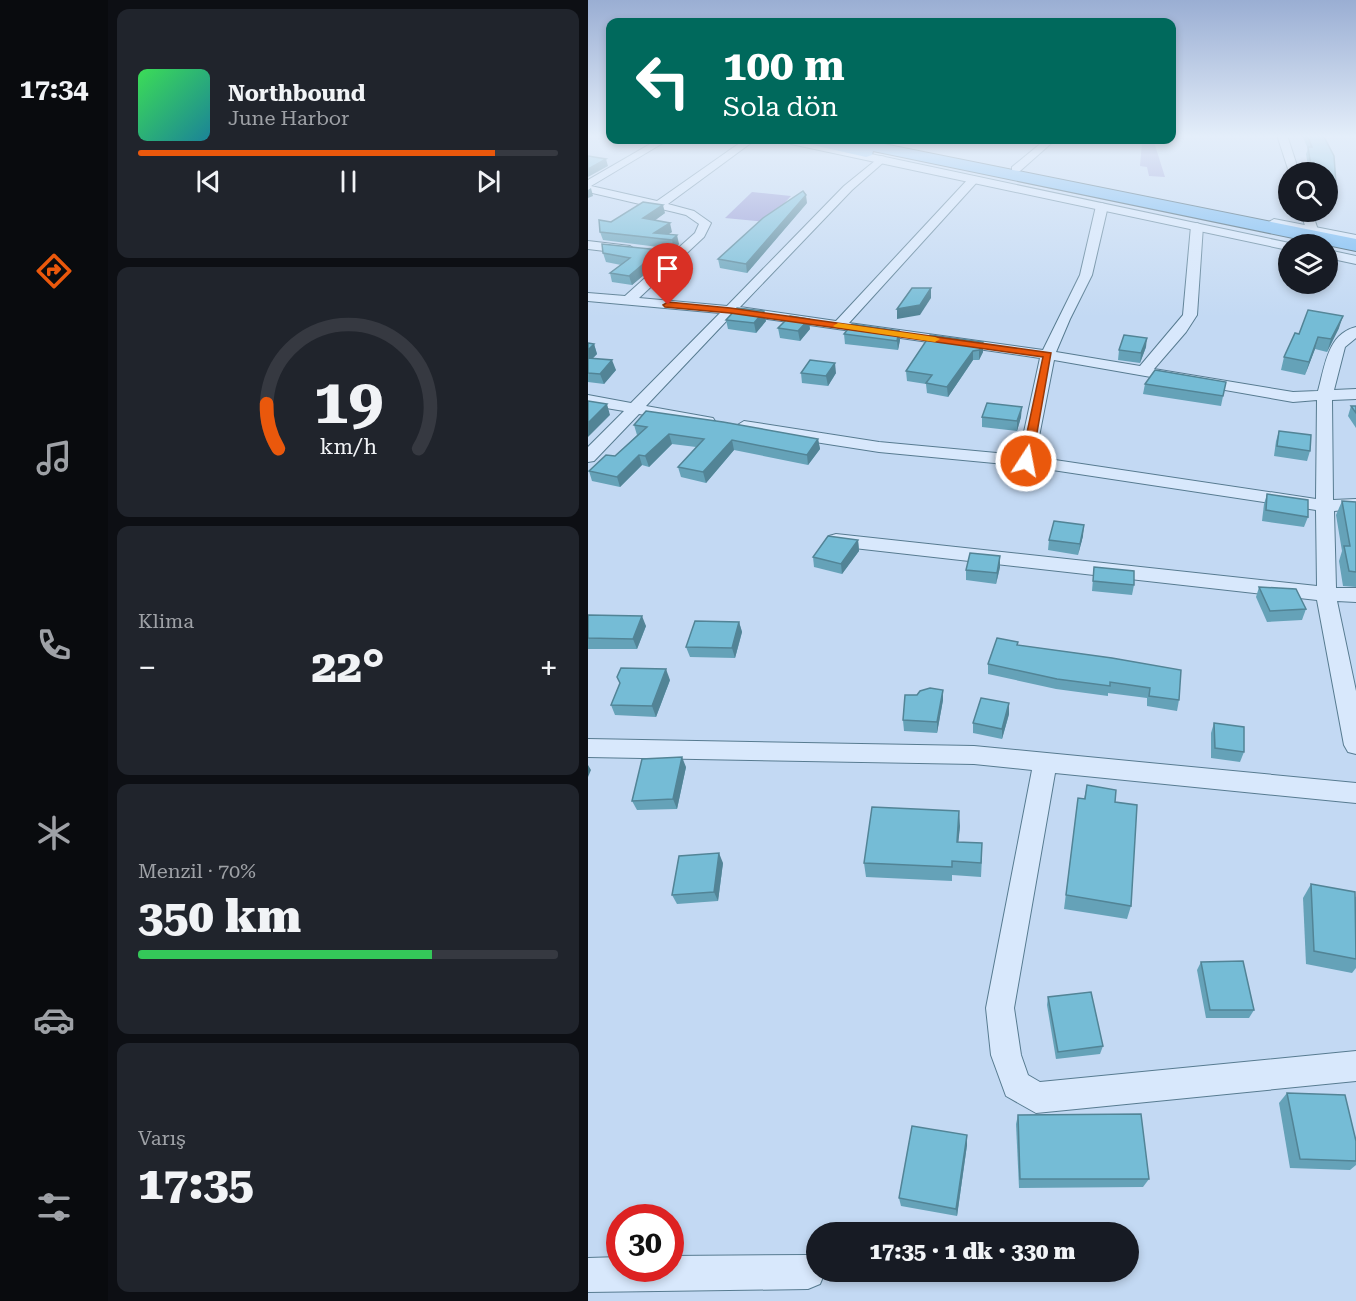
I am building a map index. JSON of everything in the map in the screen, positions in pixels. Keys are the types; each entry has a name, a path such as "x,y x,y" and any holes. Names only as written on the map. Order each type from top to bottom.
{"highway":[{"path":"1091,196 1285,234"},
{"path":"1106,196 1287,234"},
{"path":"1338,243 1356,245"},
{"path":"1338,248 1356,255"}],"street":[{"path":"618,196 690,213 705,224 700,234 628,301"},
{"path":"659,205 672,196"},
{"path":"588,458 841,196"},
{"path":"839,326 959,196"},
{"path":"1053,196 1278,244"},
{"path":"1128,196 1290,234"},
{"path":"1026,461 1048,355 1063,319 1086,275 1102,206"},
{"path":"1144,371 1181,329 1190,315 1197,226"},
{"path":"1338,239 1356,239"},
{"path":"588,245 679,255"},
{"path":"1338,256 1356,260"},
{"path":"592,301 628,301 730,310 1048,355 1293,398 1325,394 1356,394"},
{"path":"1356,331 1338,345 1325,394 1324,506 1326,594 1356,745"},
{"path":"588,400 694,419 879,447 1026,461 1324,506 1356,504"},
{"path":"836,540 1326,594 1356,595"},
{"path":"588,748 974,755 1356,793"},
{"path":"1045,762 1000,1008 1006,1055 1017,1085 1036,1098 1356,1066"},
{"path":"588,1275 806,1272"}],"shaded area":[{"path":"748,196 791,196 767,222 725,218"}],"building":[{"path":"796,196 805,196 746,264 718,259 763,218"},
{"path":"643,202 663,205 643,218 670,223 654,233 677,235 672,240 600,232 599,220 611,222"},
{"path":"602,244 660,250 629,276 610,273 630,258 603,253"},
{"path":"912,288 931,288 920,305 897,309"},
{"path":"737,308 764,311 754,323 726,320"},
{"path":"1308,310 1343,316 1331,339 1318,337 1309,362 1284,357 1295,333 1299,334"},
{"path":"790,316 809,319 798,331 778,328"},
{"path":"852,324 899,331 897,341 844,334"},
{"path":"930,335 983,342 979,350 973,351 947,387 926,383 932,375 906,371"},
{"path":"1124,335 1147,338 1141,353 1119,350"},
{"path":"588,358 612,360 600,374 588,373"},
{"path":"810,360 835,363 826,376 801,373"},
{"path":"1155,370 1226,382 1223,396 1145,384"},
{"path":"588,401 607,404 588,423"},
{"path":"987,403 1022,407 1017,421 982,417"},
{"path":"646,411 818,439 807,455 732,440 703,472 678,467 704,439 669,434 645,456 639,455 617,477 589,471 606,455 615,456 647,427 634,425"},
{"path":"1279,431 1311,435 1310,451 1277,446"},
{"path":"1267,494 1308,500 1308,517 1266,510"},
{"path":"1342,501 1356,502 1356,572 1349,571 1344,546 1350,546"},
{"path":"1054,521 1084,525 1080,544 1049,540"},
{"path":"828,536 858,540 841,564 813,557"},
{"path":"970,553 1000,556 997,573 966,570"},
{"path":"1094,567 1134,571 1134,585 1093,581"},
{"path":"1259,587 1296,589 1306,609 1270,611"},
{"path":"588,615 642,616 633,639 588,638"},
{"path":"695,621 739,622 732,648 686,647"},
{"path":"997,638 1018,642 1017,645 1181,670 1179,700 1149,696 1150,688 1110,682 1110,686 1057,679 988,664"},
{"path":"621,668 666,669 652,706 611,705 620,683 617,677"},
{"path":"930,688 943,690 937,722 903,720 905,695 917,695 920,691"},
{"path":"981,698 1009,703 1002,729 973,723"},
{"path":"1214,723 1244,727 1244,752 1215,748"},
{"path":"682,757 673,799 632,801 642,759"},
{"path":"1087,785 1116,790 1115,802 1137,805 1131,906 1066,895 1078,798 1085,799"},
{"path":"872,807 959,811 957,842 982,843 981,863 952,861 952,867 864,863"},
{"path":"719,853 714,892 672,895 679,856"},
{"path":"1311,884 1355,892 1356,959 1314,951"},
{"path":"1243,961 1254,1010 1210,1010 1201,962"},
{"path":"1091,992 1103,1046 1058,1052 1048,997"},
{"path":"1287,1093 1345,1095 1356,1141 1356,1161 1300,1159"},
{"path":"1141,1114 1149,1179 1020,1179 1018,1115"},
{"path":"912,1126 967,1135 956,1209 899,1198"}],"slow traffic":[{"path":"838,326 935,339"}],"route":[{"path":"668,305 730,310 1048,355 1026,461"}]}
